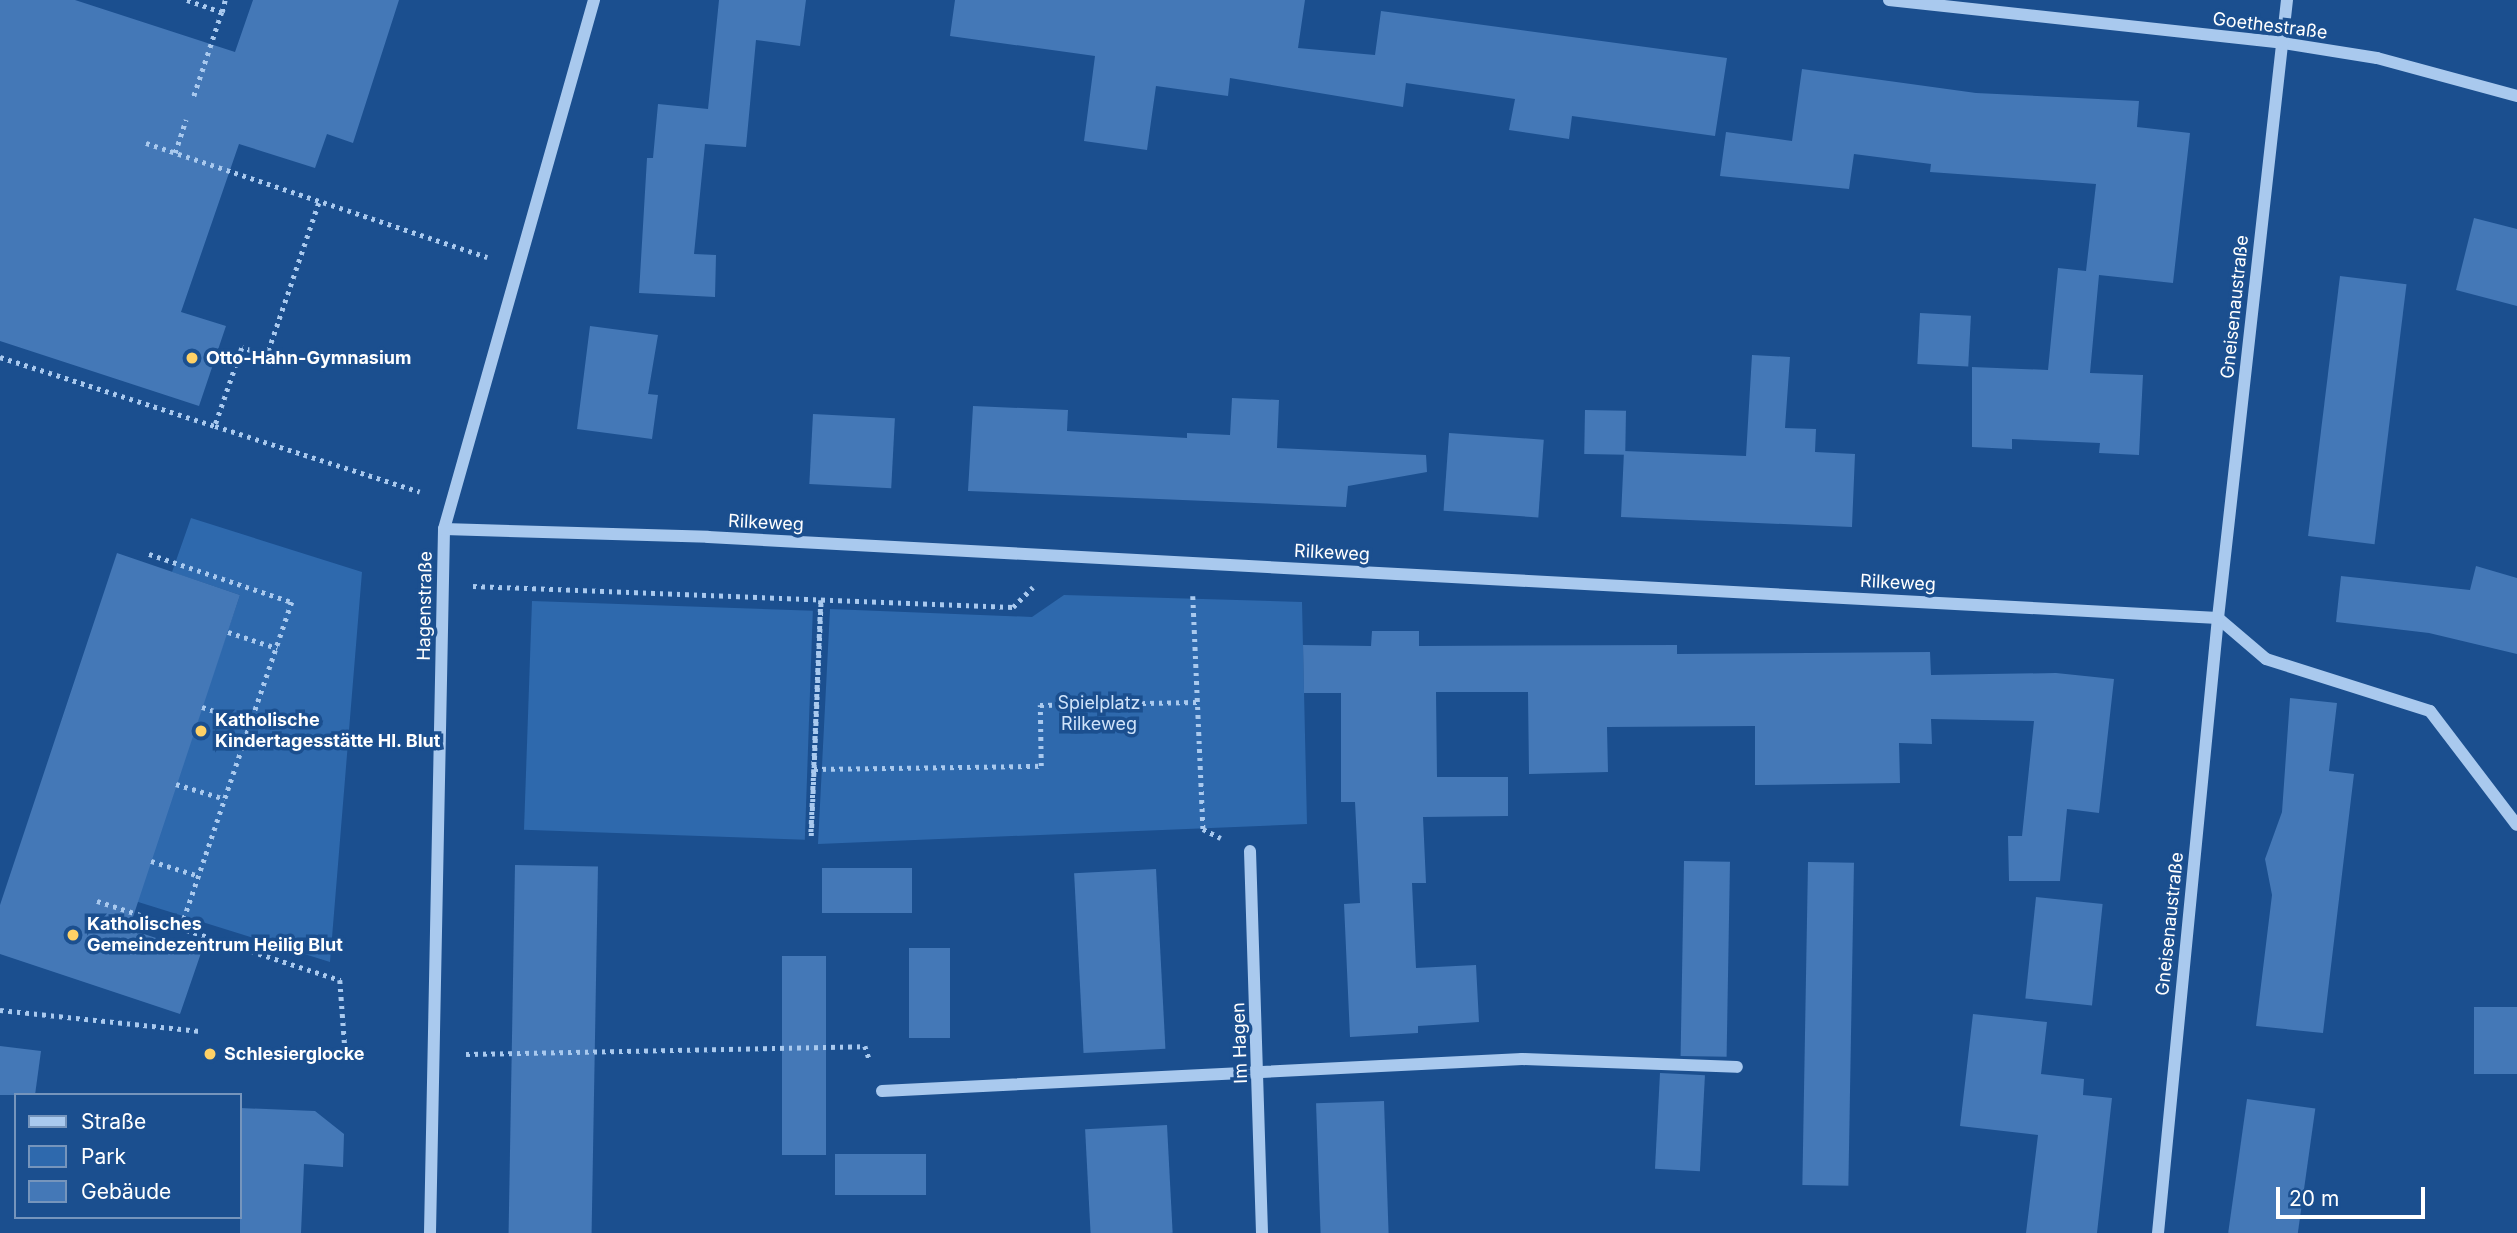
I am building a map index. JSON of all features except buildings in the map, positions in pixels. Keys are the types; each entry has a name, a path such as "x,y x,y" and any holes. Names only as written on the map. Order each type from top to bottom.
{"street":[{"name":"Hagenstraße","path":"430,1233 444,529 594,0"},
{"name":"Goethestraße","path":"1889,0 2283,43 2377,58 2517,96"},
{"name":"Gneisenaustraße","path":"2158,1233 2217,618 2287,0"},
{"name":"Rilkeweg","path":"444,529 1191,563 2217,618"},
{"path":"2217,618 2266,659 2430,711 2517,825"},
{"name":"Im Hagen","path":"1250,851 1262,1233"},
{"path":"882,1091 1258,1070 1522,1059 1737,1067"}],"path":[{"path":"187,0 222,12"},
{"path":"194,96 225,0"},
{"path":"175,153 186,120"},
{"path":"146,143 319,203 518,267"},
{"path":"215,426 242,348 267,356 319,203"},
{"path":"0,357 452,502"},
{"path":"149,554 292,602 181,928"},
{"path":"443,585 1013,607 1064,557"},
{"path":"1191,563 1203,829 1250,851"},
{"path":"821,600 814,769 811,836 814,753 821,600"},
{"path":"228,632 277,648"},
{"path":"814,769 1041,766 1040,705 1197,702"},
{"path":"202,707 251,723"},
{"path":"176,784 225,799"},
{"path":"151,860 199,876"},
{"path":"97,901 340,980 345,1048"},
{"path":"0,1010 200,1031"},
{"path":"433,1054 865,1046 882,1091"}],"green space":[{"path":"191,518 362,572 330,962 135,901 240,595 172,572"},
{"name":"Spielplatz Rilkeweg","path":"1064,595 1302,602 1307,824 818,844 830,609 1032,617"},
{"path":"532,601 813,611 805,840 524,830"}],"place":[{"name":"Otto-Hahn-Gymnasium","path":"192,358"},
{"name":"Katholische Kindertagesstätte Hl. Blut","path":"201,731"},
{"name":"Katholisches Gemeindezentrum Heilig Blut","path":"73,935"},
{"name":"Schlesierglocke","path":"210,1054"}]}
